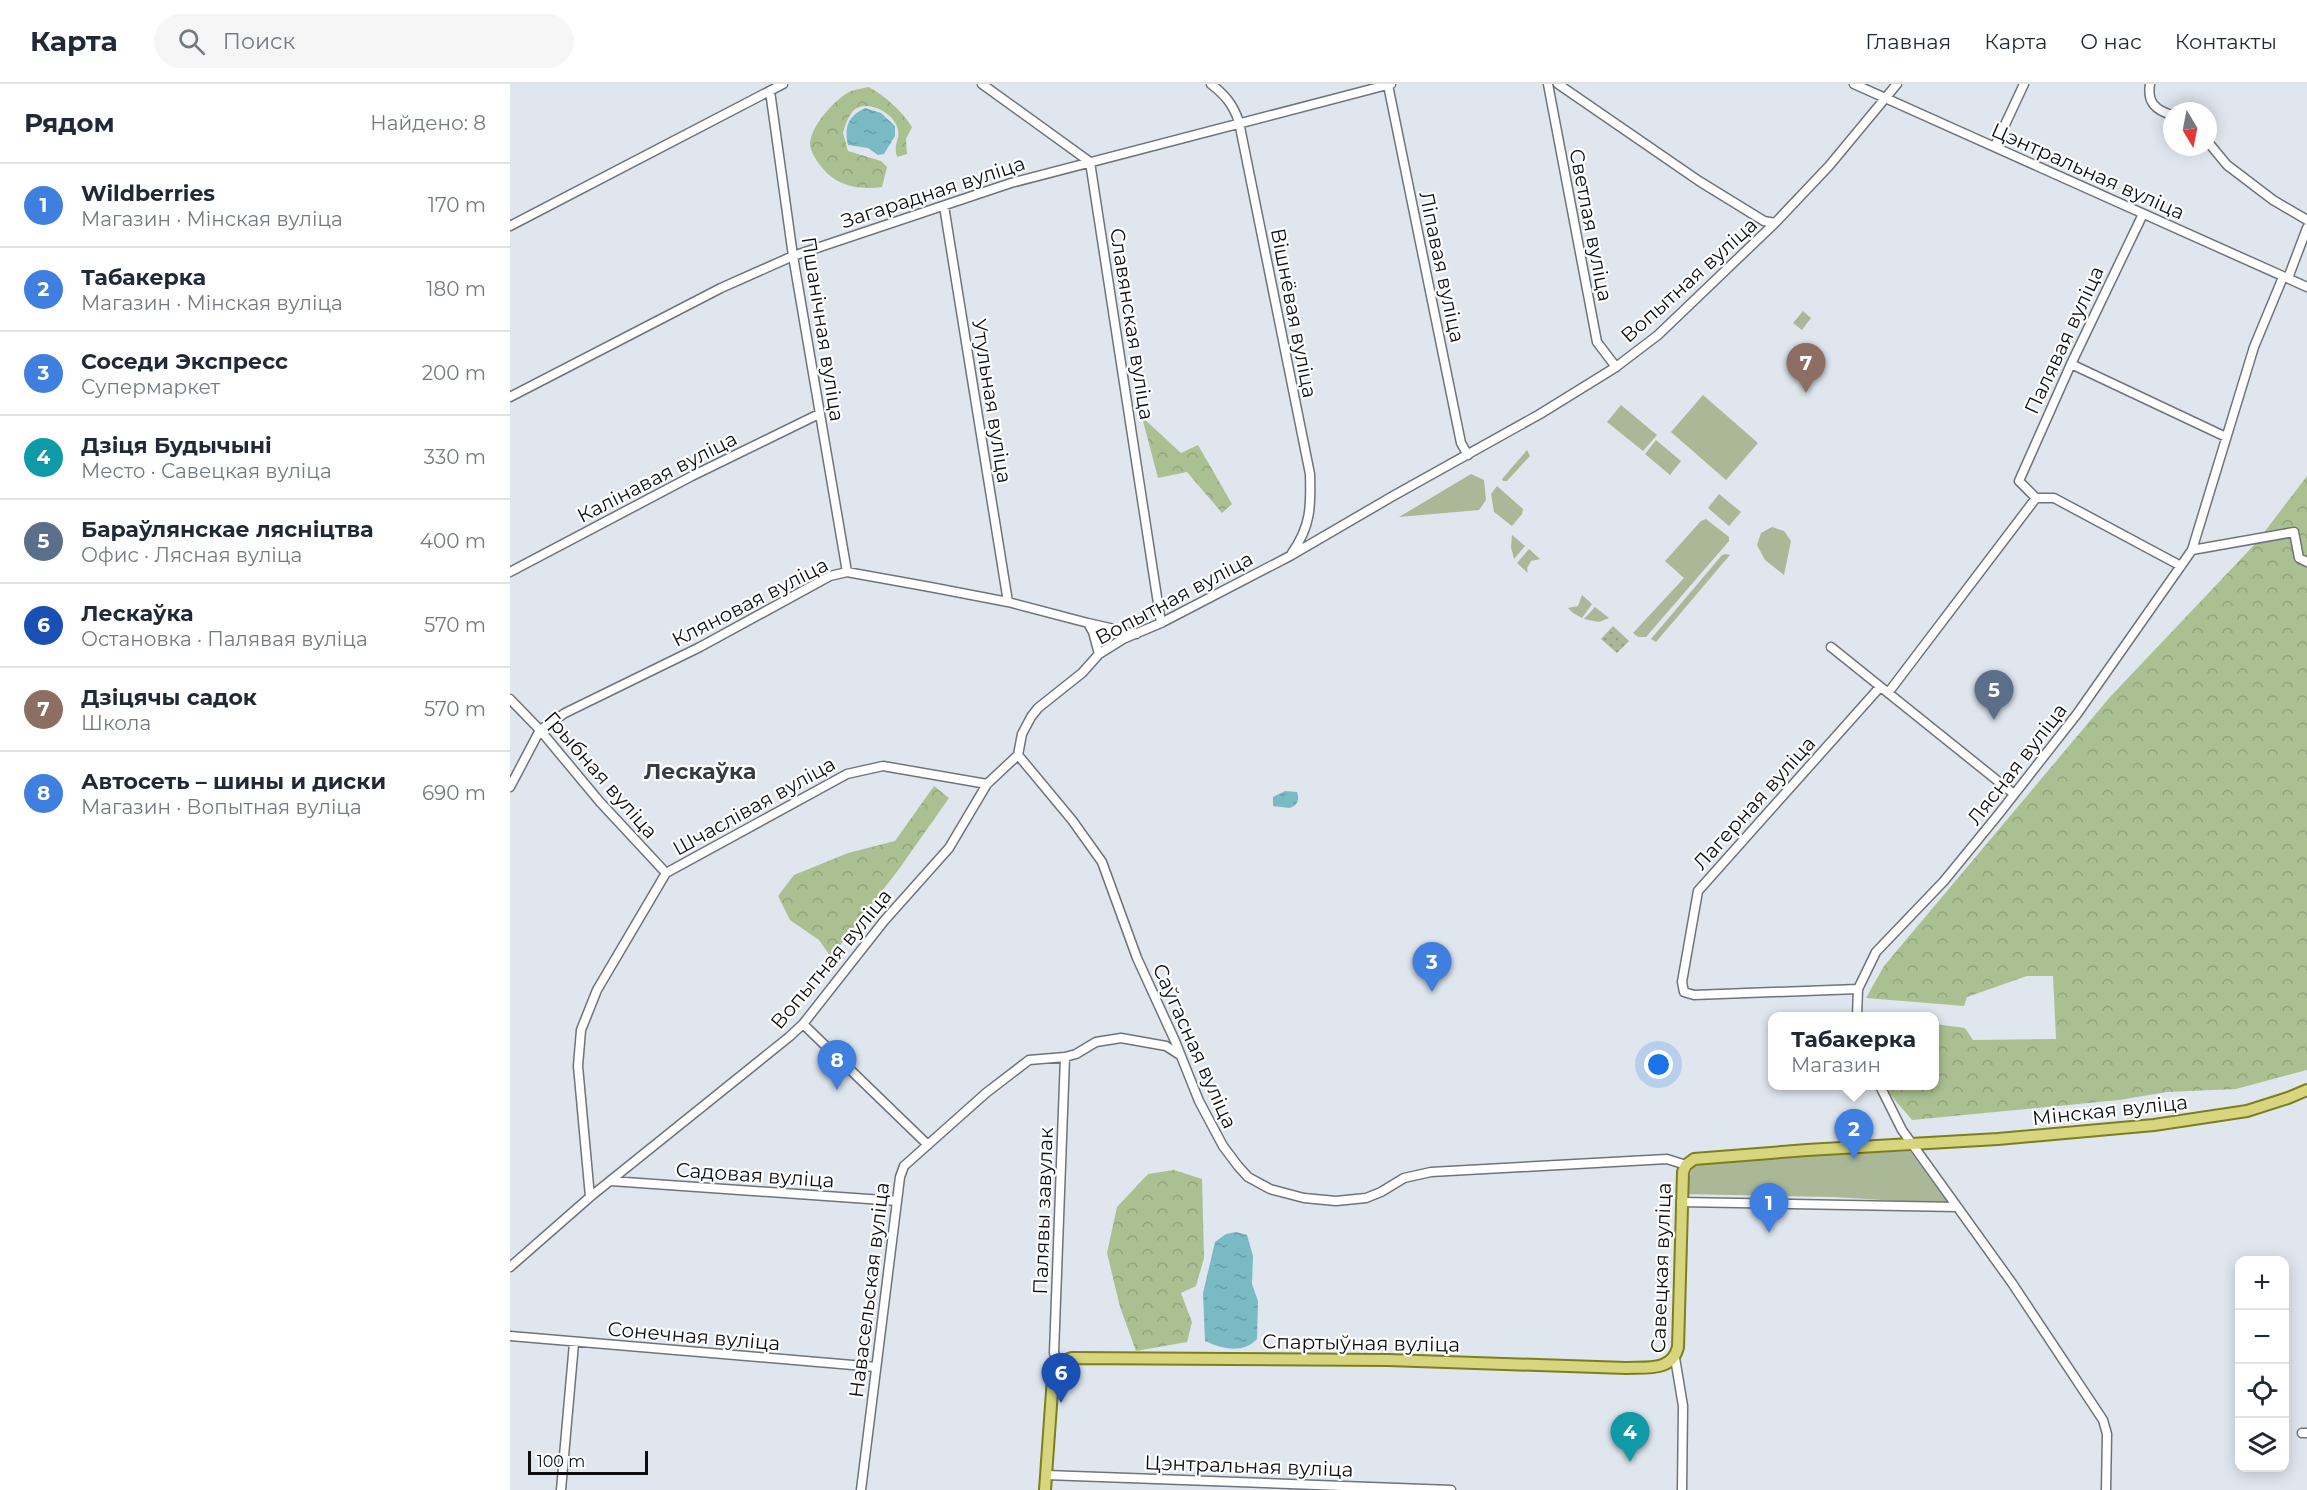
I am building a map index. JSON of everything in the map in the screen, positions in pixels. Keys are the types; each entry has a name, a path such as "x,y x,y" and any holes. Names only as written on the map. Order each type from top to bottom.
{"main road":[{"name":"Мінская вуліца","path":"1690,1162 1807,1150 1998,1139 2200,1119 2247,1111 2307,1090"},
{"name":"Савецкая вуліца","path":"1675,1358 1678,1347 1683,1172 1690,1162"},
{"name":"Спартыўная вуліца","path":"1060,1365 1072,1358 1081,1358 1388,1360 1626,1368 1659,1367 1675,1358"},
{"path":"1045,1490 1053,1377 1060,1365"}],"street":[{"path":"510,226 783,84"},
{"path":"982,84 1090,162"},
{"name":"Вішнёвая вуліца","path":"1211,84 1227,97 1239,122 1310,474 1308,524 1290,556"},
{"name":"Загарадная вуліца","path":"510,397 721,288 793,256 1011,183 1389,84"},
{"name":"Ліпавая вуліца","path":"1389,84 1461,443 1468,455"},
{"name":"Светлая вуліца","path":"1548,84 1597,342 1616,367"},
{"path":"1558,84 1699,181 1764,221 1775,223"},
{"name":"Цэнтральная вуліца","path":"1854,84 2307,287"},
{"name":"Вопытная вуліца","path":"510,1267 590,1197 803,1024 884,921 949,848 987,784 1018,755 1022,734 1038,708 1082,673 1099,654 1123,639 1161,623 1290,556 1392,496 1468,455 1616,367 1658,335 1775,223 1829,166 1897,84"},
{"path":"1995,146 2025,84"},
{"path":"2150,84 2150,99 2153,106 2163,113"},
{"name":"Пшанічная вуліца","path":"770,91 793,256 847,572"},
{"path":"2217,153 2227,165 2273,200 2307,220"},
{"name":"Славянская вуліца","path":"1090,162 1161,623"},
{"name":"Утульная вуліца","path":"944,206 1008,602"},
{"name":"Палявая вуліца","path":"2036,498 2019,481 2071,364 2143,214"},
{"name":"Лясная вуліца","path":"1858,989 1876,952 1944,881 2077,714 2192,550 2254,348 2307,228"},
{"path":"2071,364 2226,437"},
{"name":"Калінавая вуліца","path":"510,572 692,476 819,414"},
{"path":"1888,693 2036,498 2054,498 2181,566"},
{"path":"2192,550 2294,532 2300,558 2307,562"},
{"name":"Кляновая вуліца","path":"510,787 540,730 565,714 700,646 830,576 847,572 1008,602 1136,634"},
{"path":"1088,623 1099,654"},
{"path":"1831,647 2014,794"},
{"name":"Лагерная вуліца","path":"1858,989 1703,994 1684,992 1682,982 1698,891 1880,687"},
{"name":"Грыбная вуліца","path":"510,699 666,873"},
{"name":"Саўгасная вуліца","path":"1018,755 1072,820 1102,862 1137,958 1208,1118 1231,1157 1248,1177 1283,1193 1324,1201 1351,1201 1374,1196 1404,1178 1431,1172 1667,1160 1690,1162"},
{"name":"Шчаслівая вуліца","path":"590,1197 578,1066 581,1030 597,990 666,873 847,774 862,769 883,766 987,784"},
{"path":"1857,1012 1858,989"},
{"path":"803,1024 928,1145"},
{"name":"Навасельская вуліца","path":"861,1490 900,1177 904,1166 986,1092 1029,1060 1065,1057 1076,1054 1096,1042 1120,1038 1166,1046 1180,1055"},
{"name":"Палявы завулак","path":"1060,1365 1054,1353 1065,1057"},
{"path":"1882,1090 1902,1130 2012,1283 2103,1420 2107,1434 2106,1490"},
{"name":"Садовая вуліца","path":"611,1181 897,1201"},
{"path":"1681,1202 1957,1207"},
{"name":"Сонечная вуліца","path":"510,1336 876,1367"},
{"path":"561,1490 574,1342"},
{"name":"Савецкая вуліца","path":"1675,1358 1683,1406 1682,1490"},
{"name":"Цэнтральная вуліца","path":"1046,1475 1451,1490"}],"green space":[{"path":"869,87 893,104 912,127 906,139 907,154 897,157 898,130 892,118 872,107 859,107 853,111 843,133 848,151 881,161 887,167 882,187 864,188 848,185 833,178 817,161 810,145 814,130 831,107 851,91"},
{"path":"1803,311 1811,318 1802,330 1793,323"},
{"path":"1703,395 1758,443 1726,480 1671,432"},
{"path":"1621,405 1657,435 1643,451 1607,422"},
{"path":"1142,417 1181,453 1198,445 1232,504 1222,513 1187,472 1158,478"},
{"path":"1656,440 1681,461 1670,475 1645,454"},
{"path":"1527,450 1530,456 1507,481 1503,481 1502,479"},
{"path":"1471,474 1484,480 1486,500 1479,510 1399,517"},
{"path":"2307,476 2307,1070 2236,1089 2167,1092 2119,1100 1912,1120 1886,1090 1939,1090 1939,1025 1965,1028 1973,1040 2056,1039 2053,976 2027,976 1967,997 1964,1006 1866,998 1884,966 2110,697 2256,543"},
{"path":"1497,486 1523,509 1522,514 1512,526 1494,512 1491,494"},
{"path":"1719,494 1741,512 1729,526 1708,508"},
{"path":"1706,519 1729,537 1729,541 1646,637 1638,637 1633,633 1684,578 1665,561 1701,521"},
{"path":"1772,527 1784,531 1791,541 1784,575 1765,560 1757,545 1761,533"},
{"path":"1512,535 1525,546 1514,559 1511,547"},
{"path":"1529,549 1540,559 1531,561 1527,568 1528,573 1517,563"},
{"path":"1722,555 1730,555 1656,642 1651,639"},
{"path":"1582,595 1592,604 1582,618 1568,608 1578,606"},
{"path":"1595,607 1609,618 1599,622 1584,619"},
{"path":"1613,626 1629,641 1617,653 1601,639"},
{"path":"934,786 949,798 899,869 831,957 819,940 790,920 778,896 794,875 848,853 895,841"},
{"path":"1910,1151 1949,1204 1833,1197 1684,1194 1693,1166 1707,1160"},
{"path":"1174,1170 1202,1179 1204,1258 1196,1286 1181,1293 1192,1322 1187,1342 1136,1351 1120,1307 1107,1253 1117,1207 1148,1174"}],"water":[{"path":"865,108 881,113 895,126 895,136 884,154 878,155 868,148 848,145 847,127 851,118"},
{"path":"1285,791 1297,792 1296,804 1289,808 1273,806 1273,797"},
{"path":"1236,1232 1247,1235 1253,1256 1252,1284 1258,1301 1257,1339 1245,1347 1232,1349 1205,1341 1203,1293 1215,1242 1226,1234"}],"place":[{"name":"Дзіцячы садок","path":"1806,393"},
{"name":"Бараўлянскае лясніцтва","path":"1994,720"},
{"name":"Соседи Экспресс","path":"1432,992"},
{"name":"Автосеть – шины и диски","path":"837,1090"},
{"name":"Табакерка","path":"1854,1159"},
{"name":"Wildberries","path":"1769,1233"},
{"name":"Лескаўка","path":"1061,1403"},
{"name":"Дзіця Будычыні","path":"1630,1462"}],"district":[{"name":"Лескаўка","path":"700,771"}]}
